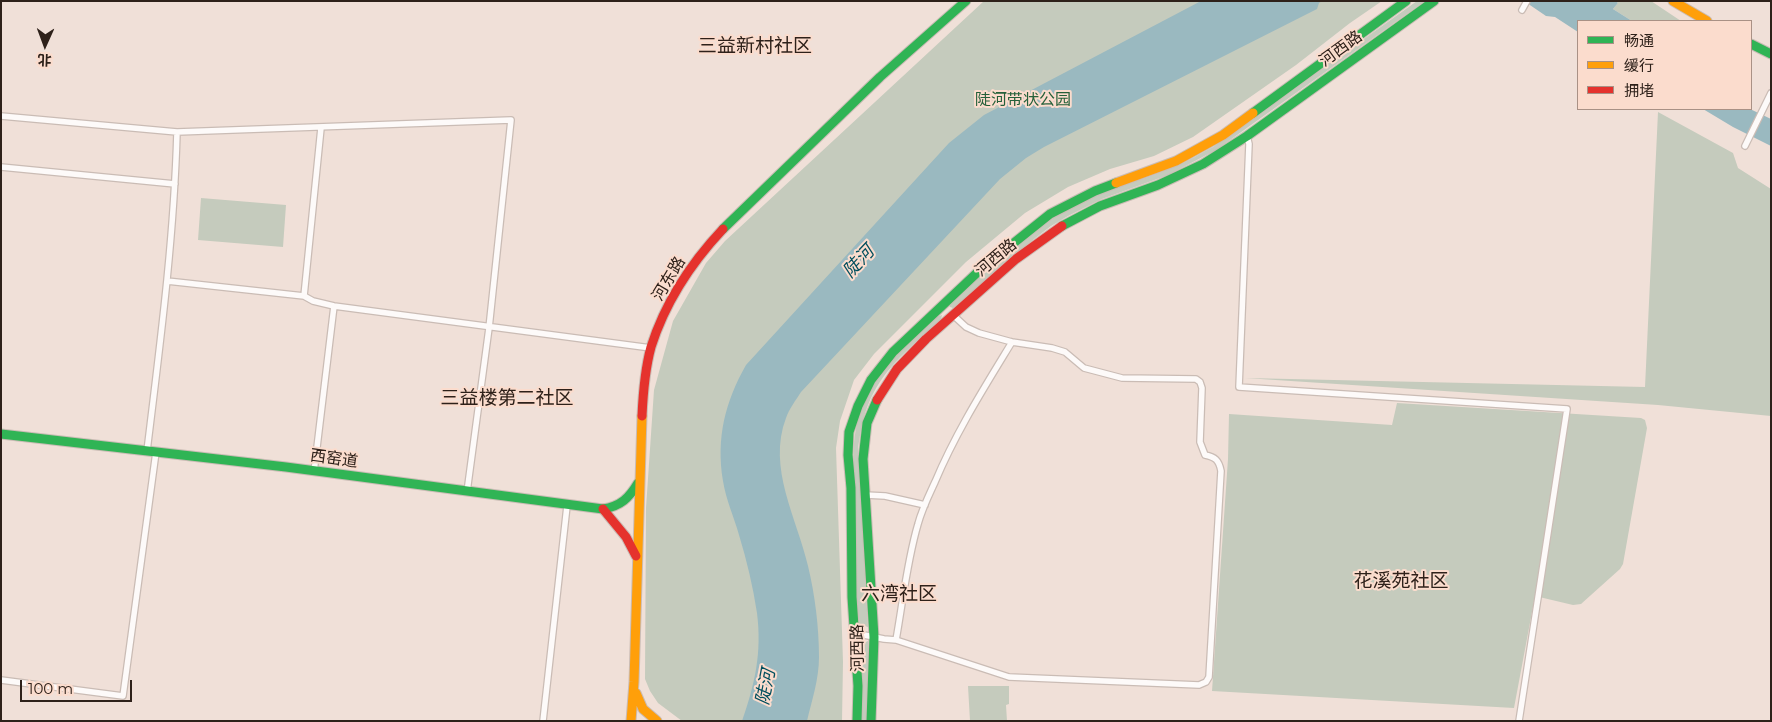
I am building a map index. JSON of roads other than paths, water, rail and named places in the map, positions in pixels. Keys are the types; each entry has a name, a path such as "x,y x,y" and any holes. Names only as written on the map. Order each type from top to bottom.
{"main road":[{"name":"河东路","path":"631,721 634,682 636,558 643,395 651,348 670,303 688,271 721,231 880,77 966,1"},
{"name":"河西路","path":"857,721 858,686 852,597 851,488 848,455 849,432 858,406 871,380 893,352 980,270 1050,214 1095,191 1176,161 1223,135 1406,1"},
{"name":"河西路","path":"871,721 874,637 863,459 867,422 876,399 897,370 926,339 1016,258 1066,223 1100,206 1158,185 1203,164 1247,136 1434,1"},
{"path":"1673,1 1705,20"},
{"path":"1752,44 1771,54"},
{"path":"941,307 952,315"},
{"name":"西窑道","path":"1,434 151,451 603,510"},
{"path":"636,558 626,537 603,510 618,507 626,500 639,482"},
{"name":"河东路","path":"634,682 638,702 657,721"}],"street":[{"path":"1522,10 1527,1"},
{"path":"1745,146 1771,93"},
{"path":"1,116 177,132 511,120 489,328 467,492"},
{"path":"304,296 321,128"},
{"path":"1,680 123,696 151,451 175,184 177,132"},
{"path":"1247,136 1239,387 1567,409 1519,721"},
{"path":"1,167 175,184"},
{"path":"167,280 304,296 313,301 334,306 651,348"},
{"path":"314,472 334,306"},
{"path":"854,633 896,640 1009,677 1199,686 1206,682 1209,677 1221,471 1220,463 1215,457 1205,454 1200,442 1202,388 1200,382 1196,378 1122,378 1084,368 1065,352 1052,348 1012,342 966,328 952,315"},
{"path":"896,640 908,568 924,505 956,435 1012,342"},
{"path":"865,495 885,496 924,505"},
{"path":"543,721 567,506"}],"water":[{"name":"陡河","path":"1201,1 1322,1 1317,9 1044,147 1026,158 1000,179 801,392 786,418 781,437 780,455 786,493 813,588 818,634 818,673 807,721 742,721 751,694 758,655 757,613 747,564 724,488 721,450 724,421 728,407 746,365 949,143 984,115"},
{"path":"1524,1 1616,1 1618,3 1613,9 1630,20 1577,20 1577,31 1555,17 1546,16"},
{"path":"1705,110 1752,110 1771,119 1771,146"}],"district":[{"name":"三益新村社区","path":"755,46"},
{"name":"三益楼第二社区","path":"507,398"},
{"name":"花溪苑社区","path":"1401,581"},
{"name":"六湾社区","path":"899,594"}],"park label":[{"name":"陡河带状公园","path":"1023,100"}]}
